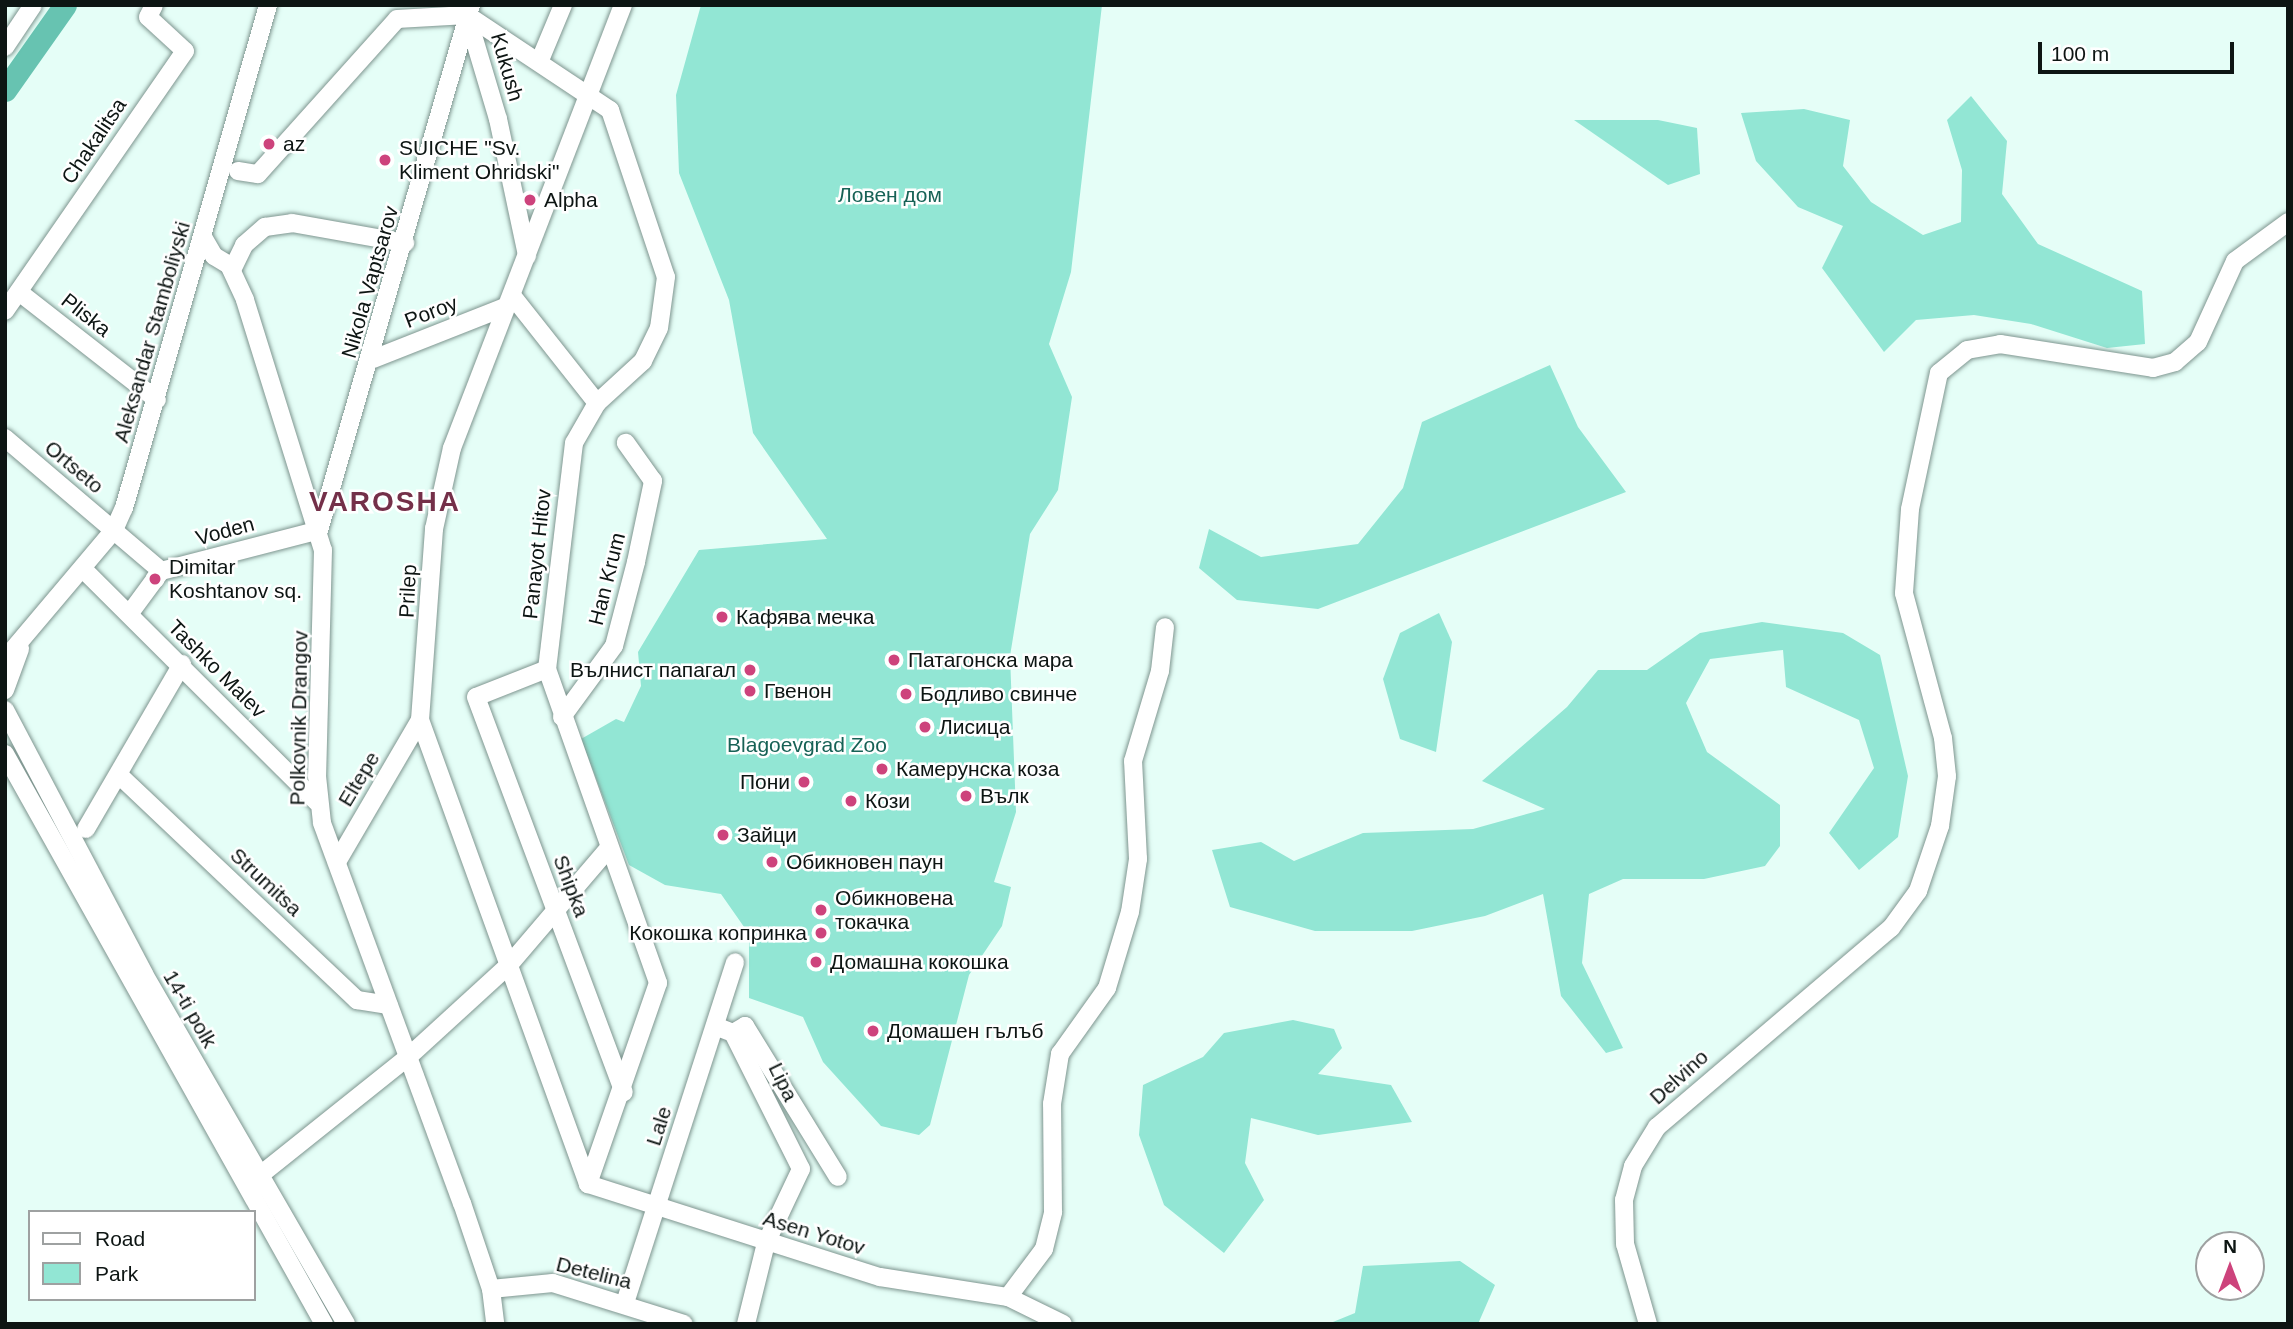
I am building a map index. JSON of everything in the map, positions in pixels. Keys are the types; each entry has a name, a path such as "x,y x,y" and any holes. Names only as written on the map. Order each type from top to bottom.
{"street":[{"path":"5,47 33,5"},
{"name":"Chakalitsa","path":"5,311 185,51 148,17 154,5"},
{"path":"540,60 563,5"},
{"name":"Prilep","path":"588,1184 420,720 434,529 452,448 623,5"},
{"name":"Aleksandar Stamboliyski","path":"5,659 23,642 114,530 158,400 262,9"},
{"path":"237,171 258,174 397,19 469,10"},
{"name":"Panayot Hitov","path":"469,10 588,91 610,110 666,277 659,328 643,361 597,403 574,443 547,669 659,983 624,1092 588,1184"},
{"name":"Nikola Vaptsarov","path":"319,530 373,359 469,10"},
{"name":"Kukush","path":"469,10 527,256"},
{"name":"Delvino","path":"1648,1324 1625,1244 1624,1199 1651,1137 1768,1028 1891,928 1918,891 1940,825 1947,776 1904,593 1910,509 1939,373 1967,350 2000,344 2153,368 2175,362 2198,342 2235,261 2288,222"},
{"path":"232,270 244,244 265,227 292,223 405,243"},
{"name":"Polkovnik Drangov","path":"203,237 232,270 319,530 325,575 317,803 491,1289 495,1324"},
{"name":"Pliska","path":"19,292 158,400"},
{"path":"510,303 597,403"},
{"name":"Poroy","path":"373,359 510,303"},
{"name":"Ortseto","path":"5,438 114,530"},
{"name":"Han Krum","path":"562,717 614,646 636,562 653,481 626,443"},
{"path":"114,530 161,571 130,613"},
{"name":"Voden","path":"161,571 319,530"},
{"name":"Tashko Malev","path":"83,569 182,664 317,803"},
{"path":"1008,1297 1044,1249 1053,1212 1052,1104 1060,1054 1107,988 1129,912 1139,848 1133,761 1160,671 1165,627"},
{"name":"Aleksandar Stamboliyski","path":"5,690 23,642"},
{"path":"86,830 182,664"},
{"name":"Shipka","path":"547,669 476,697 624,1092"},
{"path":"5,698 5,710"},
{"name":"14-ti polk","path":"5,710 259,1176 346,1324"},
{"name":"Eltepe","path":"337,862 420,720"},
{"name":"14-ti polk","path":"5,754 324,1324"},
{"name":"Strumitsa","path":"119,775 357,1000 390,1005"},
{"path":"259,1176 407,1058 509,965 609,848"},
{"name":"Lale","path":"625,1303 735,962"},
{"path":"715,1026 733,1033 745,1026 838,1177"},
{"name":"Lipa","path":"733,1033 800,1169 766,1243"},
{"name":"Asen Yotov","path":"588,1184 766,1243 880,1277 1008,1297 1031,1316 1063,1324"},
{"path":"746,1324 766,1243"},
{"name":"Detelina","path":"491,1289 553,1283 625,1303 684,1324"}],"green space":[{"path":"701,5 1102,5 1071,272 1049,344 1072,397 1058,490 1030,534 1010,656 1016,812 994,882 1011,887 1002,926 969,975 930,1125 919,1135 881,1126 823,1062 803,1017 749,998 749,934 721,894 665,885 629,865 581,739 616,719 624,722 641,686 638,652 699,550 827,539 753,433 729,300 679,173 676,95"},
{"path":"1971,96 2007,141 2002,194 2038,244 2142,291 2145,344 2107,348 2031,324 1974,315 1916,320 1884,352 1822,268 1843,226 1798,207 1756,161 1741,113 1804,109 1850,120 1843,166 1871,202 1923,235 1961,222 1962,170 1947,120"},
{"path":"1574,120 1658,120 1697,128 1700,174 1668,185"},
{"path":"1550,365 1578,427 1626,492 1318,609 1237,600 1199,568 1209,529 1261,557 1358,544 1403,488 1422,422"},
{"path":"1439,613 1452,642 1436,752 1400,739 1383,679 1400,633"},
{"path":"1762,622 1843,633 1880,655 1908,776 1898,837 1859,870 1829,833 1874,768 1859,720 1786,687 1783,650 1710,659 1686,703 1707,752 1780,805 1780,846 1765,866 1704,879 1623,879 1589,894 1582,963 1623,1048 1606,1053 1561,996 1543,894 1485,916 1412,931 1315,931 1230,907 1212,850 1261,842 1294,861 1363,833 1473,829 1545,809 1482,781 1567,707 1598,670 1647,670 1700,633"},
{"path":"1293,1020 1334,1029 1342,1048 1318,1074 1391,1085 1412,1122 1318,1135 1251,1118 1245,1163 1264,1200 1224,1253 1164,1205 1139,1135 1143,1085 1203,1057 1224,1033"},
{"path":"1460,1261 1495,1285 1478,1324 1328,1324 1355,1313 1363,1266"}],"waterway":[{"path":"5,90 65,5"}],"place":[{"name":"az","path":"269,144"},
{"name":"SUICHE \"Sv. Kliment Ohridski\"","path":"385,160"},
{"name":"Alpha","path":"530,200"},
{"name":"Dimitar Koshtanov sq.","path":"155,579"},
{"name":"Кафява мечка","path":"722,617"},
{"name":"Патагонска мара","path":"894,660"},
{"name":"Вълнист папагал","path":"750,670"},
{"name":"Гвенон","path":"750,691"},
{"name":"Бодливо свинче","path":"906,694"},
{"name":"Лисица","path":"925,727"},
{"name":"Камерунска коза","path":"882,769"},
{"name":"Пони","path":"804,782"},
{"name":"Вълк","path":"966,796"},
{"name":"Кози","path":"851,801"},
{"name":"Зайци","path":"723,835"},
{"name":"Обикновен паун","path":"772,862"},
{"name":"Обикновена токачка","path":"821,910"},
{"name":"Кокошка копринка","path":"821,933"},
{"name":"Домашна кокошка","path":"816,962"},
{"name":"Домашен гълъб","path":"873,1031"}],"district":[{"name":"VAROSHA","path":"385,502"}],"park label":[{"name":"Ловен дом","path":"890,195"},
{"name":"Blagoevgrad Zoo","path":"807,745"}]}
